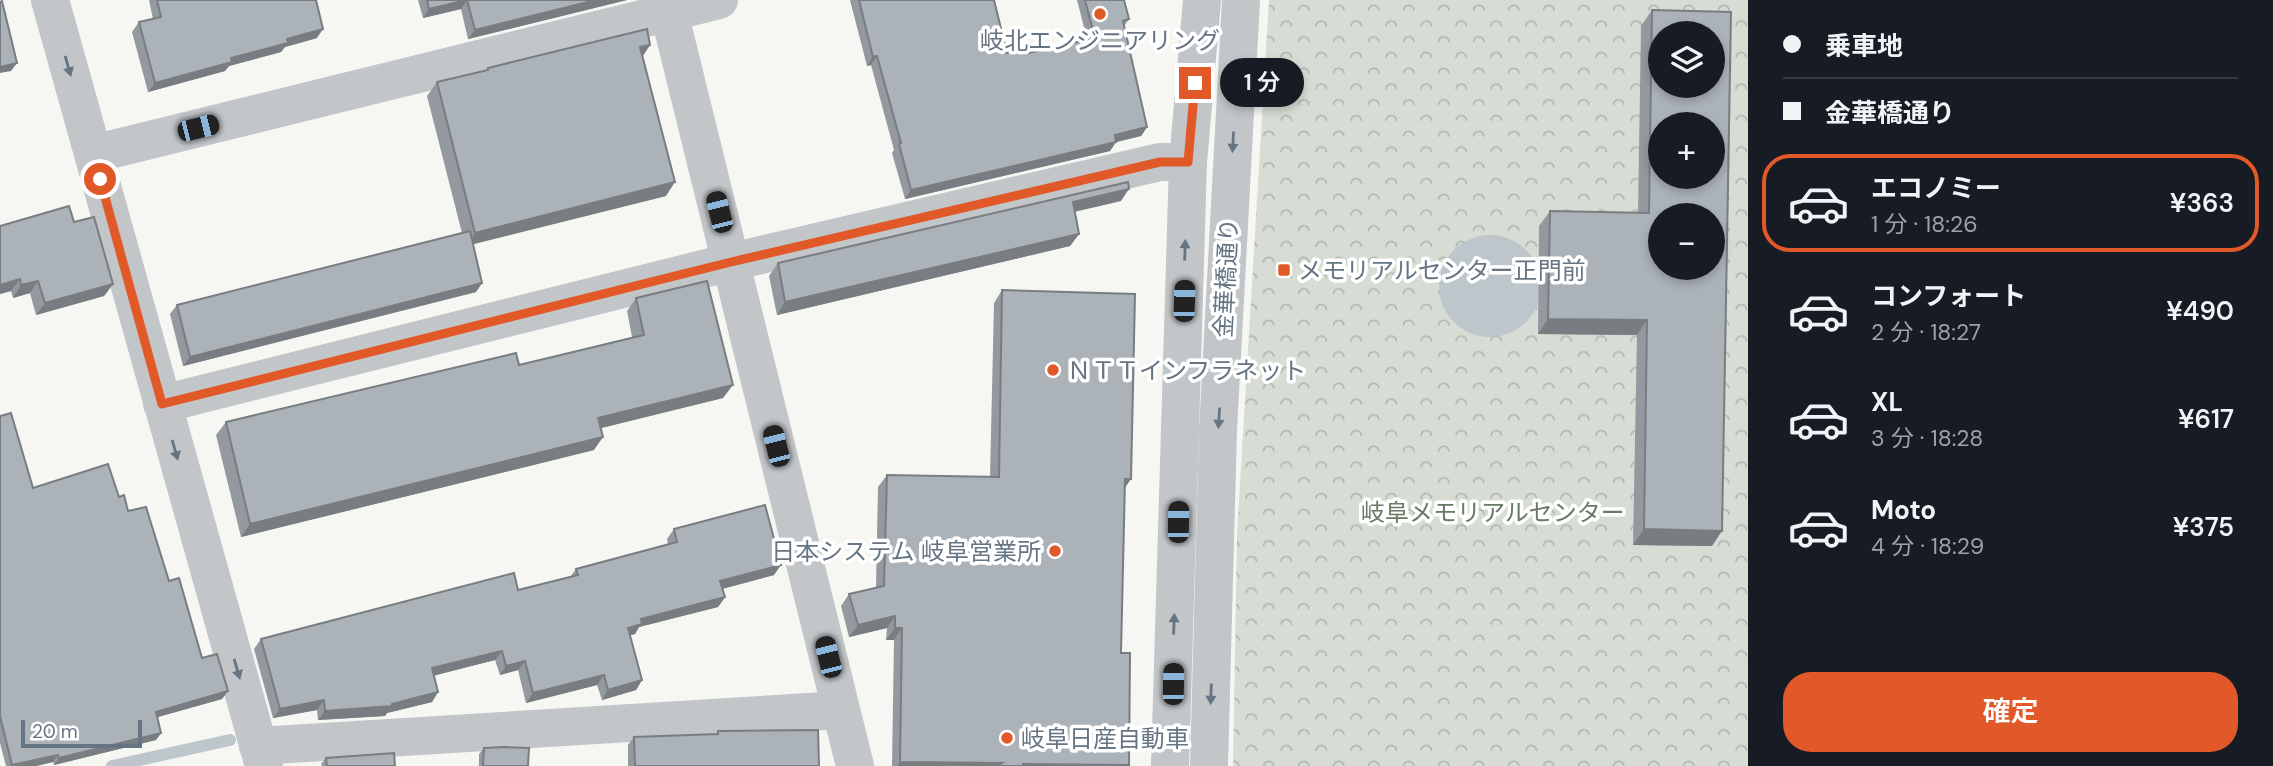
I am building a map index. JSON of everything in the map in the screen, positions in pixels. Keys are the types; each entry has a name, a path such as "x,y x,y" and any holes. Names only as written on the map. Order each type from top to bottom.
{"street":[{"path":"50,0 261,756 841,710"},
{"path":"93,154 668,6 719,0"},
{"name":"金華橋通り","path":"1170,766 1188,162 1202,0"},
{"name":"金華橋通り","path":"1209,766 1218,430 1241,0"},
{"path":"668,6 855,766"},
{"path":"162,404 731,262 1160,162 1188,162"}],"green space":[{"name":"岐阜メモリアルセンター","path":"1269,0 1748,0 1748,766 1233,766 1237,534"}],"shaded area":[{"path":"1490,235 1510,239 1526,250 1537,266 1541,286 1537,306 1526,322 1510,333 1490,337 1470,333 1454,322 1443,306 1439,286 1443,266 1454,250 1470,239"}],"building":[{"path":"157,0 316,0 323,29 287,39 288,43 231,58 232,62 155,83 139,22 161,17"},
{"path":"427,0 467,0 429,9"},
{"path":"467,0 596,0 475,30"},
{"path":"859,0 994,0 1007,53 1023,49 1024,54 1095,38 1085,0 1124,0 1129,19 1123,21 1147,127 1115,135 1116,142 911,190 899,144 901,143 877,56 873,57"},
{"path":"2,1 17,63 0,67 0,2"},
{"path":"1652,10 1731,12 1722,531 1644,529 1647,320 1548,319 1550,211 1648,213 1648,280 1725,280 1725,203 1649,203 1649,189 1725,189 1725,112 1650,112 1651,98 1725,98 1725,21 1652,21"},
{"path":"647,29 650,45 640,47 675,182 475,233 437,82"},
{"path":"1128,182 1129,189 1073,202 1079,234 785,302 778,263"},
{"path":"69,206 74,222 94,217 113,284 45,303 38,281 21,285 20,279 0,285 0,226"},
{"path":"470,231 482,283 190,357 177,305"},
{"path":"707,281 733,385 598,418 603,437 250,524 226,422 516,353 519,365 644,335 636,298"},
{"path":"1002,290 1135,294 1131,479 1125,479 1121,653 1130,653 1129,765 997,766 1002,763 900,762 902,628 895,628 895,616 858,625 849,594 884,586 887,475 999,477"},
{"path":"11,413 33,488 108,464 119,497 124,495 128,511 146,507 169,581 179,578 202,658 217,654 228,691 156,712 161,733 59,758 58,755 12,765 0,716 0,416"},
{"path":"765,505 781,565 720,581 725,597 641,619 642,624 628,628 642,680 608,690 604,675 533,693 525,661 506,666 502,651 432,668 438,692 392,706 325,711 324,700 280,709 261,639 514,573 518,590 578,575 576,569 677,542 674,529"},
{"path":"818,730 819,766 635,766 634,737 718,734 718,731"},
{"path":"484,748 529,748 528,766 483,766"},
{"path":"394,753 395,766 327,766 326,758"}],"waterway":[{"path":"112,766 230,740"}],"place":[{"name":"岐北エンジニアリング","path":"1100,14"},
{"name":"メモリアルセンター正門前","path":"1284,270"},
{"name":"ＮＴＴインフラネット","path":"1053,370"},
{"name":"日本システム 岐阜営業所","path":"1055,551"},
{"name":"岐阜日産自動車","path":"1007,738"}],"route":[{"path":"100,179 162,404 758,255 1160,162 1188,162 1195,83"}]}
